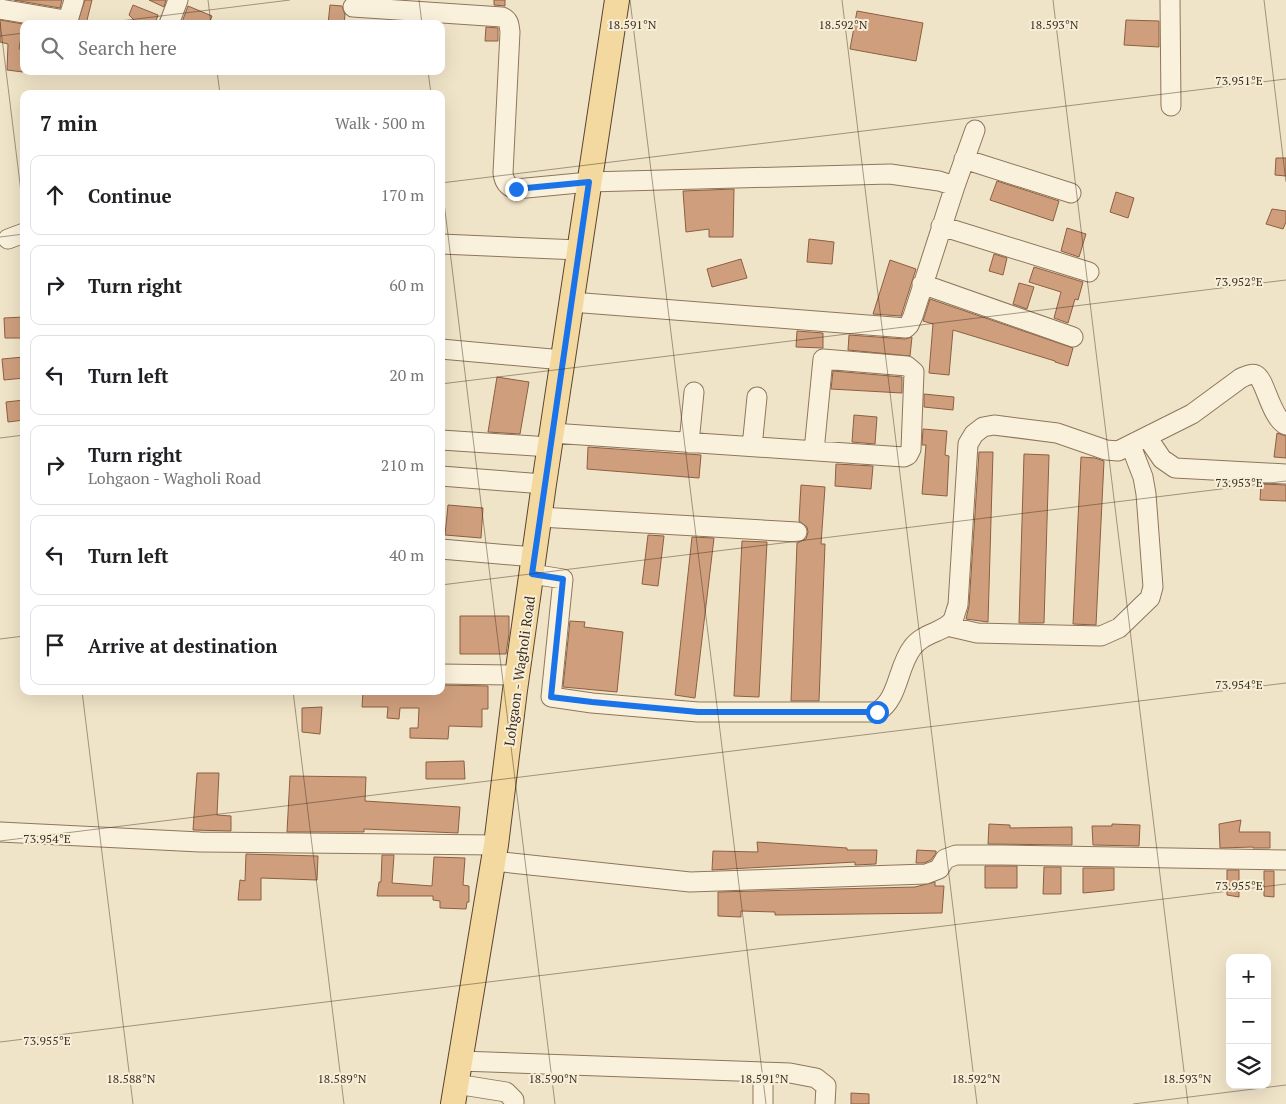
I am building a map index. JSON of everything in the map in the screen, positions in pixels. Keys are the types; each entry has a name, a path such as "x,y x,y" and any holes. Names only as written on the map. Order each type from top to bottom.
{"main road":[{"name":"Lohgaon - Wagholi Road","path":"454,1094 495,853 544,484 617,0"}],"street":[{"path":"0,9 65,20 69,17 74,0"},
{"path":"170,20 178,0"},
{"path":"1170,0 1171,106"},
{"path":"353,6 506,18 509,23 510,32 504,180 510,187 516,189 589,182 890,174 939,181 954,186"},
{"path":"572,302 906,328 910,325 954,186 975,130"},
{"path":"964,159 1072,193"},
{"path":"942,226 1088,272"},
{"path":"445,244 579,250"},
{"path":"922,284 1074,337"},
{"path":"445,349 563,360"},
{"path":"445,440 689,443 814,452 904,457 908,455 911,449 914,372 907,366 823,359 814,452"},
{"path":"445,551 533,566 563,579 551,697 698,712 877,712 886,707 891,699 907,655 914,645 923,636 947,626 954,618 958,605 968,444 974,434 984,427 994,425 1056,432 1106,450 1118,451 1192,414 1241,378 1249,375 1256,375 1261,379 1264,390 1279,420 1286,425"},
{"path":"689,443 694,392"},
{"path":"752,447 757,397"},
{"path":"1139,442 1175,468 1286,474"},
{"path":"947,626 977,633 1101,636 1118,628 1150,598 1152,579 1146,494 1139,442"},
{"path":"445,476 544,484"},
{"path":"540,516 797,532"},
{"path":"445,674 518,675"},
{"path":"0,832 200,842 495,853 690,882 926,874 939,869 944,860 956,855 1286,860"},
{"path":"460,1061 790,1073 816,1078 826,1086 825,1104"},
{"path":"763,1072 763,1104"},
{"path":"454,1094 506,1092 514,1100 514,1104"}],"building":[{"path":"14,0 62,0 60,8"},
{"path":"85,0 92,0 87,20 78,20"},
{"path":"149,0 166,0 164,7"},
{"path":"494,0 505,0 505,6 494,5"},
{"path":"133,5 158,15 156,20 134,20 129,15"},
{"path":"330,5 342,6 344,20 328,20"},
{"path":"188,6 212,16 210,20 183,20"},
{"path":"857,11 923,23 916,61 850,49"},
{"path":"0,20 20,23 20,72 7,70 8,44 0,42"},
{"path":"1126,20 1159,21 1159,47 1124,45"},
{"path":"486,27 498,28 498,41 485,41"},
{"path":"1276,158 1286,158 1286,176 1275,175"},
{"path":"997,181 1059,201 1053,221 990,200"},
{"path":"734,189 733,237 709,237 709,229 686,232 683,191"},
{"path":"1116,192 1134,198 1128,218 1110,212"},
{"path":"1272,209 1286,211 1286,222 1283,229 1266,224"},
{"path":"1067,228 1086,234 1079,257 1061,251"},
{"path":"809,239 834,242 832,264 807,262"},
{"path":"994,254 1007,258 1003,275 989,271"},
{"path":"741,259 747,278 712,287 707,269"},
{"path":"890,260 916,269 901,316 873,314"},
{"path":"1034,267 1083,282 1078,300 1075,299 1068,323 1054,318 1061,292 1029,282"},
{"path":"1019,283 1034,287 1027,309 1013,304"},
{"path":"930,299 1073,348 1068,366 953,330 949,375 929,373 933,324 923,321"},
{"path":"20,317 20,338 5,338 4,318"},
{"path":"797,331 823,333 823,348 796,347"},
{"path":"849,335 905,339 912,337 910,356 848,350"},
{"path":"20,357 20,378 4,380 2,359"},
{"path":"833,371 902,377 902,393 831,389"},
{"path":"497,377 529,382 520,434 488,432"},
{"path":"924,394 954,397 953,410 924,407"},
{"path":"20,400 20,420 8,422 6,402"},
{"path":"854,415 877,417 875,444 852,442"},
{"path":"923,429 947,431 945,455 949,456 947,496 922,494 926,445 922,445"},
{"path":"1277,433 1286,436 1286,458 1274,457"},
{"path":"588,447 701,455 699,478 587,469"},
{"path":"979,452 993,452 988,622 966,619 969,606"},
{"path":"1024,454 1049,455 1044,623 1019,623"},
{"path":"1081,457 1104,461 1096,625 1073,624"},
{"path":"836,464 873,466 871,489 835,486"},
{"path":"1261,484 1286,485 1286,501 1260,500"},
{"path":"801,485 825,487 821,544 825,544 819,701 791,701 797,543 806,539 808,532 807,527 799,521"},
{"path":"448,505 483,508 481,538 445,535"},
{"path":"648,535 664,536 658,586 642,584"},
{"path":"692,537 714,538 695,698 675,695"},
{"path":"742,541 767,542 759,697 734,696"},
{"path":"460,616 509,616 506,654 460,654"},
{"path":"570,621 585,622 584,627 623,632 617,692 563,687"},
{"path":"445,685 488,686 488,709 482,709 482,727 449,726 448,739 410,738 410,728 418,728 419,708 400,708 399,719 387,718 388,707 362,707 363,695 445,695"},
{"path":"322,707 320,734 302,732 302,708"},
{"path":"464,761 465,779 426,779 426,762"},
{"path":"197,773 219,773 217,815 231,816 231,831 193,830"},
{"path":"290,776 366,777 365,801 460,807 458,833 364,829 364,832 287,832"},
{"path":"1241,820 1239,832 1270,832 1270,848 1220,848 1219,824"},
{"path":"989,824 1010,825 1010,828 1072,827 1072,845 988,844"},
{"path":"1112,824 1140,825 1139,846 1093,845 1092,826 1112,826"},
{"path":"757,842 847,848 847,850 877,850 876,864 855,865 855,862 712,870 713,851 758,852"},
{"path":"917,850 936,851 936,853 931,860 924,863 916,863"},
{"path":"246,854 318,856 317,880 261,878 261,900 238,900 240,880 245,881"},
{"path":"382,855 394,855 392,883 432,886 434,857 465,858 463,885 469,886 469,902 467,902 466,909 440,908 440,901 433,900 433,896 377,896 379,882 381,882"},
{"path":"985,866 1017,866 1017,888 985,888"},
{"path":"1044,867 1061,867 1061,894 1043,894"},
{"path":"1083,868 1114,868 1114,890 1083,893"},
{"path":"1227,870 1239,870 1239,897 1227,895"},
{"path":"1264,871 1274,871 1274,897 1264,896"},
{"path":"935,882 935,886 944,886 942,913 775,915 775,912 741,911 741,917 718,916 718,892 915,887"},
{"path":"851,1093 869,1094 869,1104 851,1104"}],"route":[{"path":"516,189 589,182 532,574 563,579 551,697 698,712 877,712"}]}
